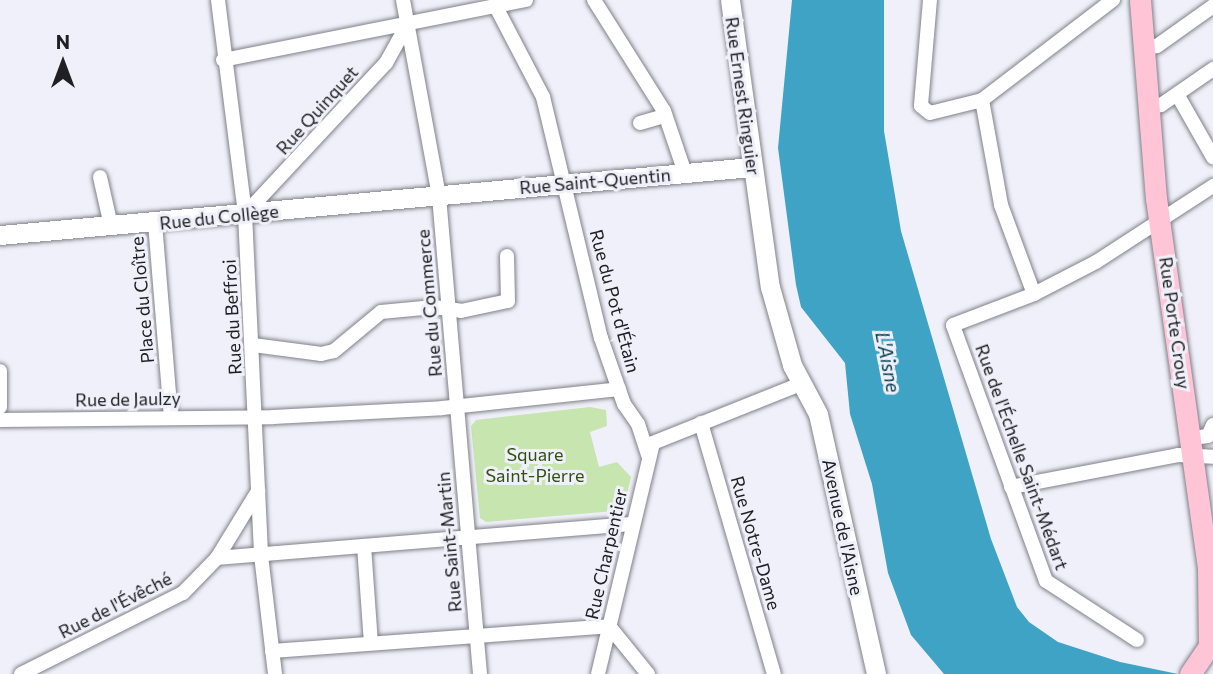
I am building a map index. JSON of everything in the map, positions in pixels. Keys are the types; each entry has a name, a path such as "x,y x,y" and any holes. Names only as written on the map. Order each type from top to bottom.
{"main road":[{"name":"Rue Ernest Ringuier","path":"730,0 751,167 778,320 792,365 803,383"},
{"name":"Rue Porte Crouy","path":"1140,0 1160,219 1205,444 1211,643"},
{"name":"Rue Saint-Quentin","path":"439,195 751,167"},
{"name":"Rue du Collège","path":"0,235 155,223 439,195"},
{"name":"Avenue de l'Aisne","path":"803,383 818,414 876,674"},
{"path":"1191,673 1211,643"}],"street":[{"name":"Rue du Beffroi","path":"218,0 223,60 245,214 257,417 261,555 275,674"},
{"name":"Rue du Commerce","path":"403,0 439,195 446,308 457,407"},
{"path":"223,60 526,0"},
{"path":"594,0 665,116 689,173"},
{"path":"930,0 924,112 982,100 1113,0"},
{"name":"Rue du Pot d'Étain","path":"495,5 543,97 601,338 619,389 638,424 654,445"},
{"path":"1144,48 1157,46 1213,6"},
{"name":"Rue Quinquet","path":"245,214 386,62 407,25"},
{"path":"1150,107 1177,94 1213,69"},
{"path":"1177,94 1213,157"},
{"path":"982,100 1001,205 1034,294 1096,262 1213,186"},
{"path":"640,123 665,116"},
{"path":"100,177 111,226"},
{"name":"Place du Cloître","path":"155,223 171,416"},
{"path":"253,345 321,354 334,351 381,312 446,308 461,311 508,301 507,256"},
{"name":"Rue de l'Échelle Saint-Médart","path":"1034,294 953,325 1045,581 1137,640"},
{"path":"0,371 0,407"},
{"path":"638,424 654,445 701,423 803,383"},
{"name":"Rue de Jaulzy","path":"0,420 257,417 457,407 619,389"},
{"name":"Rue Saint-Martin","path":"457,407 480,674"},
{"name":"Rue Notre-Dame","path":"701,423 774,674"},
{"path":"1011,487 1178,454 1205,444"},
{"name":"Rue Charpentier","path":"598,674 631,524 654,445"},
{"name":"Rue de l'Évêché","path":"20,674 183,593 217,558 258,489"},
{"path":"217,558 631,524"},
{"path":"364,546 371,643"},
{"path":"272,651 609,626 648,674"}],"green space":[{"name":"Square Saint-Pierre","path":"590,407 606,410 607,426 590,432 599,467 617,462 631,477 624,506 615,511 486,522 480,518 471,426 476,420"}],"water":[{"name":"L'Aisne","path":"792,0 884,0 884,131 901,231 991,539 1017,607 1029,622 1058,642 1120,662 1178,674 944,674 911,635 888,573 872,484 850,414 845,363 801,307 796,285 778,148"}]}
